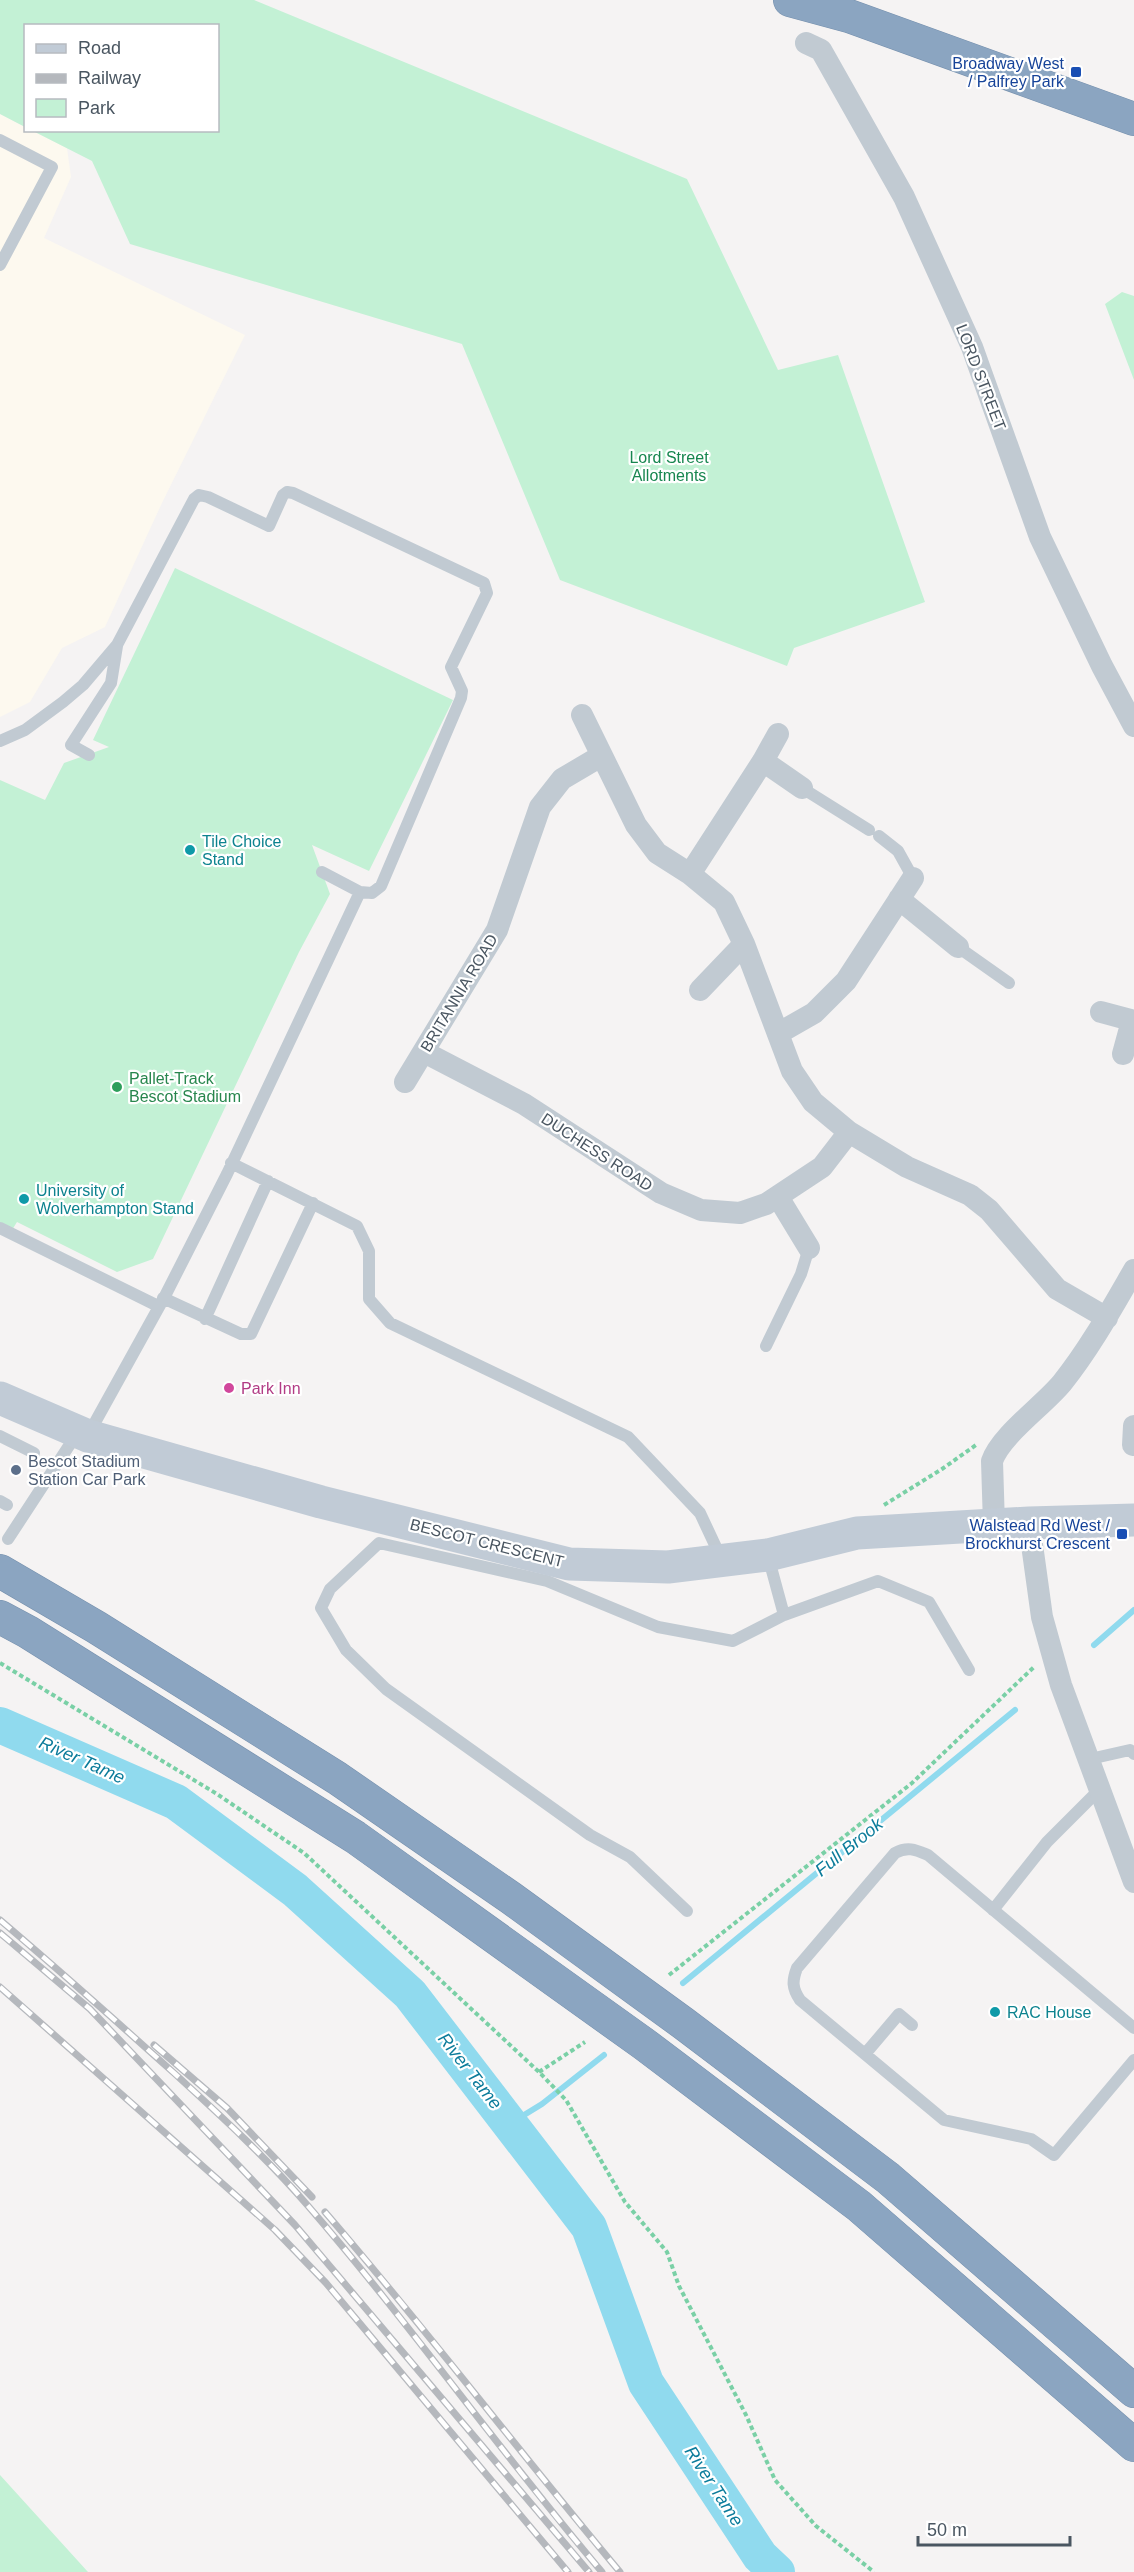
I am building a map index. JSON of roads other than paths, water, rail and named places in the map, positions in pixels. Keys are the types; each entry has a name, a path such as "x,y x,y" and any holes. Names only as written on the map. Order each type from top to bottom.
{"highway":[{"path":"790,0 849,16 1134,119"},
{"path":"0,1571 337,1778 511,1898 674,2016 888,2178 1134,2391"},
{"path":"14,1624 355,1837 644,2044 859,2206 1134,2445"}],"street":[{"name":"LORD STREET","path":"806,43 821,50 904,197 972,347 1040,537 1102,666 1134,726"},
{"path":"582,715 636,825 657,853 690,874 724,902 744,944 792,1071 813,1102 849,1132 907,1167 970,1195 989,1210 1057,1289 1107,1318"},
{"path":"690,874 778,734"},
{"name":"BRITANNIA ROAD","path":"405,1082 497,930 540,807 562,780 601,756"},
{"path":"763,761 802,788"},
{"path":"779,1033 814,1012 839,988 913,878"},
{"path":"899,899 958,946"},
{"path":"700,990 744,944"},
{"path":"1101,1012 1133,1021 1123,1054"},
{"name":"DUCHESS ROAD","path":"424,1052 524,1104 661,1193 702,1210 740,1213 766,1204 822,1167 849,1132"},
{"path":"778,1197 809,1248"},
{"path":"994,1525 992,1470 994,1455 999,1445 1063,1382 1107,1318 1134,1270"},
{"name":"BESCOT CRESCENT","path":"0,1398 83,1434 321,1502 569,1564 668,1567 768,1555 857,1533 1029,1523 1134,1520"},
{"path":"1029,1523 1042,1617 1061,1685 1090,1759 1099,1790 1130,1856 1134,1882"}],"lane":[{"path":"0,140 52,167 0,265"},
{"path":"0,741 25,730 83,686 117,645 194,499 199,495 207,496 269,526 283,495 287,492 293,493 484,583 487,593 451,667 462,691 461,698 381,886 372,893 360,892 322,872"},
{"path":"88,755 71,745 111,683 117,645"},
{"path":"802,788 874,833 898,851 913,878"},
{"path":"8,1539 83,1434 160,1302 231,1163 360,892"},
{"path":"958,946 1009,983"},
{"path":"231,1163 357,1226 369,1251 369,1299 390,1323 628,1437 700,1513 722,1561"},
{"path":"205,1319 268,1181"},
{"path":"0,1228 160,1302 241,1334 251,1334 313,1203"},
{"path":"766,1346 801,1274 809,1248"},
{"path":"0,1436 34,1453"},
{"path":"687,1911 630,1857 590,1835 386,1689 346,1650 321,1608 330,1590 379,1543 547,1581 658,1627 733,1641 784,1615 878,1581 929,1602 969,1670"},
{"path":"768,1555 784,1615"},
{"path":"1090,1759 1130,1750 1134,1754"},
{"path":"993,1910 1047,1842 1099,1790"},
{"path":"1134,2028 928,1856 914,1849 903,1849 896,1853 797,1968 793,1979 793,1989 800,2000 944,2120 1031,2139 1054,2155 1134,2060"},
{"path":"865,2054 899,2014 912,2025"}],"waterway":[{"name":"Full Brook","path":"1094,1645 1134,1610"},
{"name":"Full Brook","path":"683,1983 1015,1710"},
{"name":"River Tame","path":"0,1725 176,1802 295,1890 410,1994 589,2227 646,2383 760,2556 777,2572"},
{"name":"Full Brook","path":"511,2123 542,2104 604,2055"}],"railway":[{"path":"0,1920 192,2089 293,2189 384,2297 602,2572"},
{"path":"0,1933 90,2009 295,2225 589,2572"},
{"path":"0,1987 275,2230 326,2283 568,2572"},
{"path":"154,2045 227,2108 312,2197"},
{"path":"325,2212 620,2572"}],"place":[{"name":"Broadway West / Palfrey Park","path":"1076,72"},
{"name":"Tile Choice Stand","path":"190,850"},
{"name":"Pallet-Track Bescot Stadium","path":"117,1087"},
{"name":"University of Wolverhampton Stand","path":"24,1199"},
{"name":"Park Inn","path":"229,1388"},
{"name":"Bescot Stadium Station Car Park","path":"16,1470"},
{"name":"Walstead Rd West / Brockhurst Crescent","path":"1122,1534"},
{"name":"RAC House","path":"995,2012"}],"park label":[{"name":"Lord Street Allotments","path":"669,466"}]}
